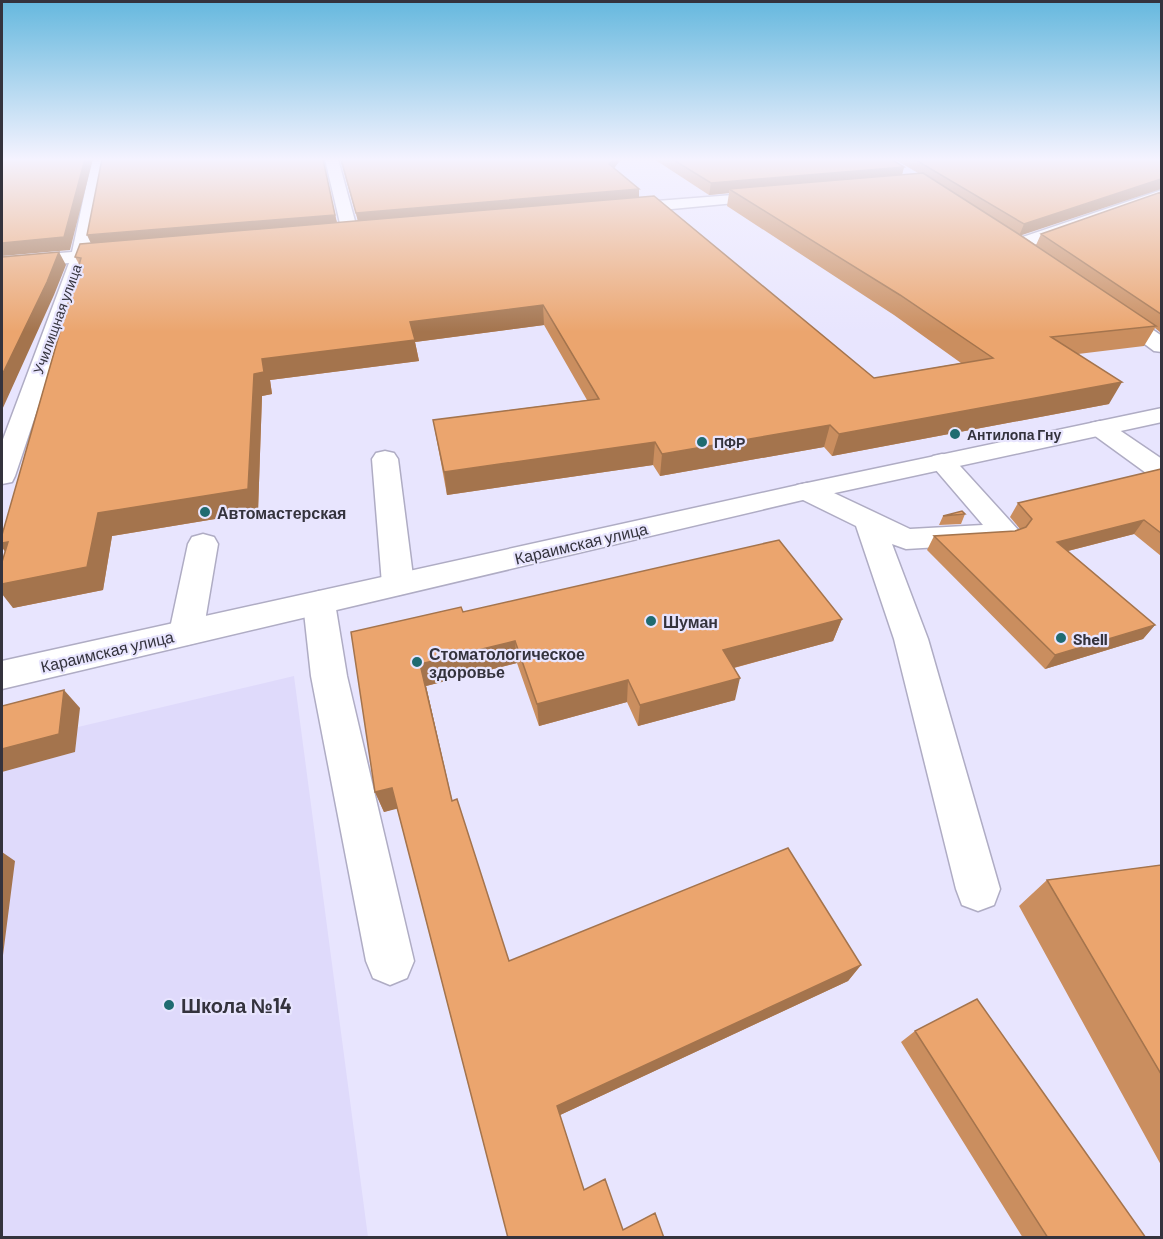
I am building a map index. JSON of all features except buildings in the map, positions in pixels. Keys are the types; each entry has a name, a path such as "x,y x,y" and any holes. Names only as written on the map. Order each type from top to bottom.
{"street":[{"name":"Училищная улица","path":"2,476 80,256 88,217"},
{"path":"346,217 350,232"},
{"path":"1017,245 1097,217"},
{"path":"998,233 1037,258"},
{"path":"2,263 139,251"},
{"path":"1104,305 1161,346"},
{"name":"Караимская улица","path":"2,675 807,491 1161,415"},
{"path":"1100,428 1161,472"},
{"path":"385,459 398,584"},
{"path":"807,491 906,539 1006,533 942,462"},
{"path":"868,521 911,639 978,889"},
{"path":"186,633 203,544"},
{"path":"318,603 329,676 390,961"}],"shaded area":[{"name":"Школа №14","path":"294,676 368,1237 2,1238 2,772 75,752 78,727"}],"place":[{"name":"Антилопа Гну","path":"955,434"},
{"name":"ПФР","path":"702,442"},
{"name":"Автомастерская","path":"205,512"},
{"name":"Шуман","path":"651,621"},
{"name":"Shell","path":"1061,638"},
{"name":"Стоматологическое здоровье","path":"417,662"},
{"name":"Школа №14","path":"169,1005"}]}
